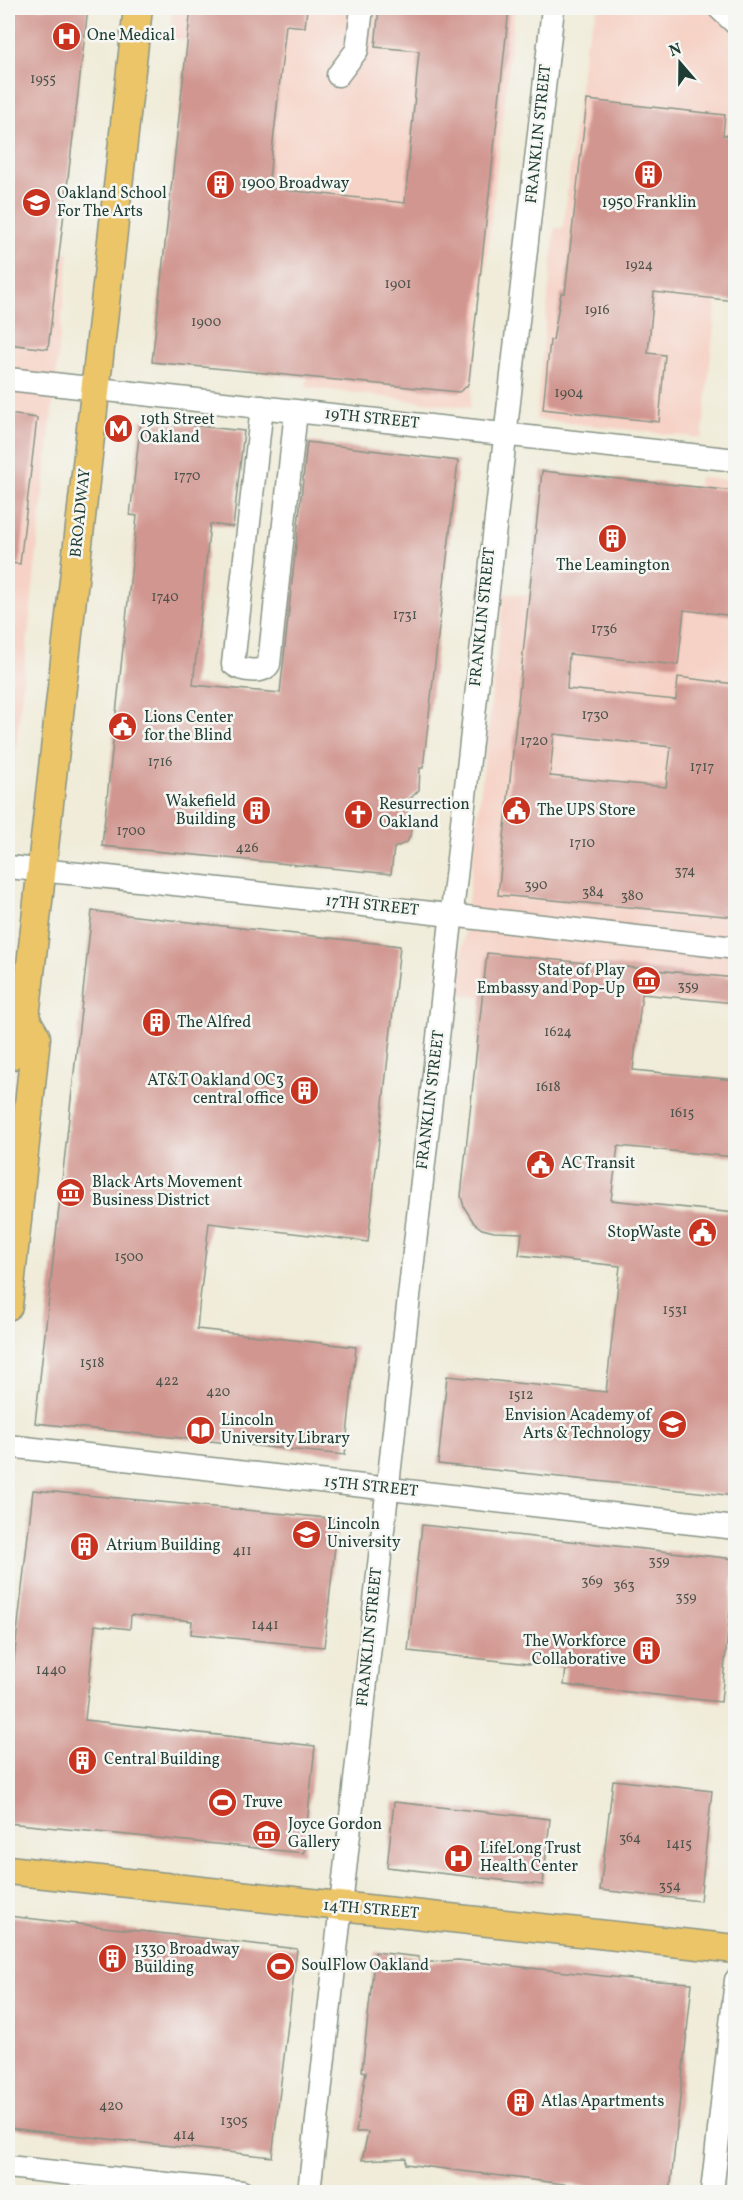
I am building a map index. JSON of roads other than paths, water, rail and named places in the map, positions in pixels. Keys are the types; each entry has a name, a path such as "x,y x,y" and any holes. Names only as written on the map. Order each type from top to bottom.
{"main road":[{"name":"BROADWAY","path":"8,1057 10,1036 25,1018 138,8"},
{"name":"BROADWAY","path":"8,1306 36,1037 25,1018"},
{"name":"14TH STREET","path":"8,1870 735,1948"}],"street":[{"path":"338,75 357,50 362,8"},
{"name":"FRANKLIN STREET","path":"309,2193 553,8"},
{"path":"719,8 735,24"},
{"name":"19TH STREET","path":"8,379 735,460"},
{"path":"262,407 233,664 237,668 261,671 269,664 296,411"},
{"name":"17TH STREET","path":"8,867 735,948"},
{"name":"15TH STREET","path":"8,1446 735,1528"},
{"path":"712,2193 735,1980"},
{"path":"8,2167 242,2193"}],"place":[{"name":"One Medical","path":"66,36"},
{"name":"1950 Franklin","path":"649,175"},
{"name":"1900 Broadway","path":"220,184"},
{"name":"Oakland School For The Arts","path":"36,203"},
{"name":"19th Street Oakland","path":"119,429"},
{"name":"The Leamington","path":"613,538"},
{"name":"Lions Center for the Blind","path":"123,727"},
{"name":"Wakefield Building","path":"257,811"},
{"name":"The UPS Store","path":"516,811"},
{"name":"Resurrection Oakland","path":"358,814"},
{"name":"State of Play Embassy and Pop-Up","path":"646,980"},
{"name":"The Alfred","path":"156,1023"},
{"name":"AT&T Oakland OC3 central office","path":"305,1090"},
{"name":"AC Transit","path":"540,1164"},
{"name":"Black Arts Movement Business District","path":"71,1192"},
{"name":"StopWaste","path":"702,1233"},
{"name":"Envision Academy of Arts & Technology","path":"672,1425"},
{"name":"Lincoln University Library","path":"200,1430"},
{"name":"Lincoln University","path":"306,1534"},
{"name":"Atrium Building","path":"85,1546"},
{"name":"The Workforce Collaborative","path":"647,1651"},
{"name":"Central Building","path":"83,1760"},
{"name":"Truve","path":"222,1803"},
{"name":"Joyce Gordon Gallery","path":"267,1834"},
{"name":"LifeLong Trust Health Center","path":"459,1858"},
{"name":"1330 Broadway Building","path":"113,1959"},
{"name":"SoulFlow Oakland","path":"280,1966"},
{"name":"Atlas Apartments","path":"520,2102"}]}
